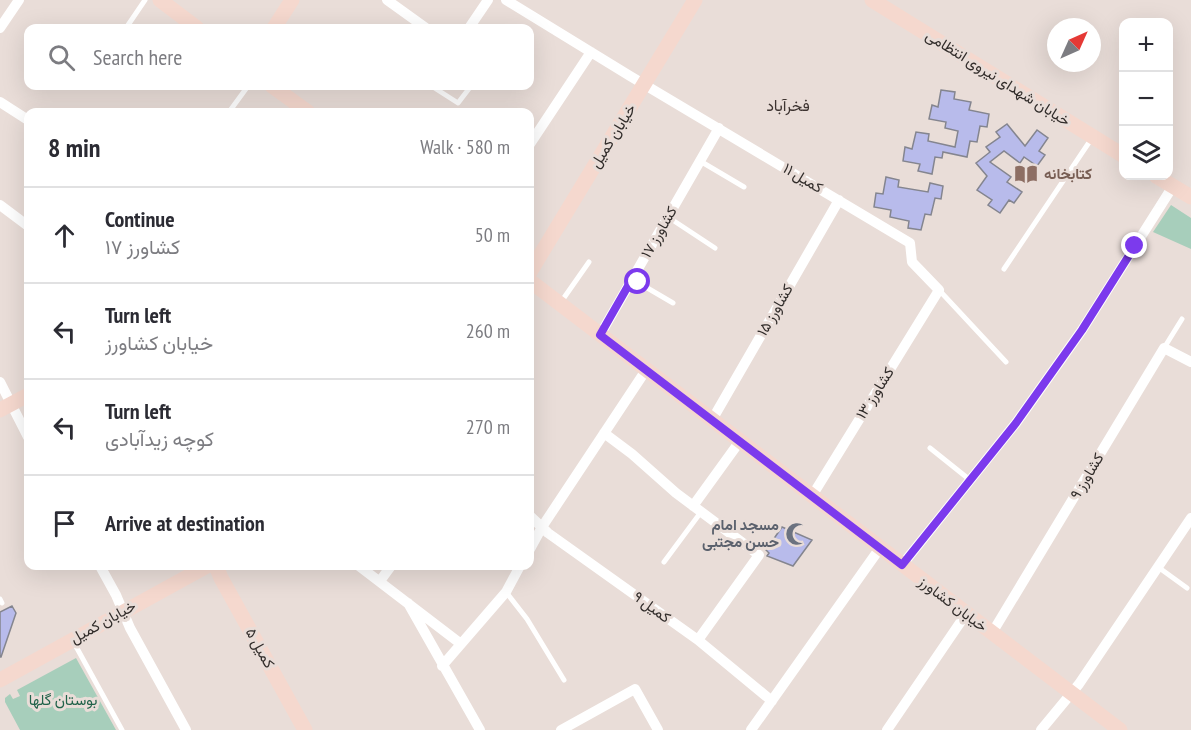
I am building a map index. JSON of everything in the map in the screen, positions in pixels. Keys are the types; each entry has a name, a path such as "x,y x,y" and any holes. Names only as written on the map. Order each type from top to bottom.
{"street":[{"path":"0,28 19,0"},
{"path":"160,0 192,24"},
{"path":"277,24 292,0"},
{"path":"387,0 420,24"},
{"path":"472,24 488,0"},
{"name":"کمیل ۱۱","path":"506,0 910,243 912,262 939,290"},
{"name":"خیابان کمیل","path":"534,265 695,0"},
{"name":"خیابان شهدای نیروی انتظامی","path":"872,0 1119,153"},
{"path":"534,138 591,52"},
{"path":"278,90 302,108"},
{"path":"0,102 24,117"},
{"name":"کشاورز ۱۷","path":"600,335 719,128"},
{"path":"1163,180 1191,197"},
{"path":"902,565 1016,423 1082,330 1173,186"},
{"name":"کشاورز ۱۵","path":"712,420 839,200"},
{"path":"0,205 24,223"},
{"name":"خیابان کشاورز","path":"534,284 1120,730"},
{"name":"کشاورز ۱۳","path":"812,496 939,290"},
{"path":"1164,348 1191,362"},
{"name":"کشاورز ۹","path":"992,633 1164,348"},
{"path":"534,542 646,370"},
{"path":"0,382 6,407 24,432"},
{"path":"6,407 24,397"},
{"path":"604,433 676,493 759,555 698,640"},
{"path":"697,509 740,441"},
{"path":"1041,730 1085,674 1191,518"},
{"name":"کمیل ۹","path":"534,520 698,640 772,701"},
{"path":"757,728 772,701 880,548"},
{"path":"102,570 130,628 186,730"},
{"name":"خیابان کمیل","path":"0,680 200,570"},
{"name":"کمیل ۵","path":"218,570 305,730"},
{"path":"365,570 461,644"},
{"path":"380,581 388,570"},
{"path":"442,666 506,592 518,570"},
{"path":"408,603 480,730"},
{"path":"887,730 966,614"},
{"path":"561,730 635,689 658,730"}],"lane":[{"path":"129,24 145,0"},
{"path":"232,108 245,90"},
{"path":"438,90 458,103 468,90"},
{"path":"1005,270 1093,136"},
{"path":"700,161 744,187"},
{"path":"668,217 715,248"},
{"path":"560,304 589,262"},
{"path":"632,279 673,303"},
{"path":"939,290 1006,362"},
{"name":"کشاورز ۹","path":"1164,348 1182,319"},
{"path":"930,448 970,480"},
{"path":"664,562 697,509"},
{"path":"1158,567 1187,588"},
{"path":"506,592 527,619 564,680"},
{"path":"72,639 122,730"}],"green space":[{"path":"1171,205 1191,218 1191,249 1153,232"},
{"name":"بوستان گلها","path":"76,658 116,730 20,730 5,698 10,694 13,699 20,696 17,690"}],"building":[{"path":"941,90 955,92 954,99 971,102 969,110 989,114 987,127 980,126 977,142 970,141 967,157 943,152 942,158 935,157 932,174 918,171 920,164 903,161 905,147 912,149 916,132 929,134 928,141 955,147 958,131 945,128 946,122 929,119 932,105 938,107"},
{"path":"1007,124 1025,146 1037,130 1048,138 1039,151 1045,155 1037,166 1024,157 1020,163 1004,151 990,162 1011,177 1007,182 1022,192 1014,203 1009,200 1000,213 988,205 992,200 977,190 987,176 976,163 990,152 986,147 1000,137 996,132"},
{"path":"886,177 899,180 898,187 928,192 930,183 943,186 941,199 935,198 931,215 925,214 921,230 908,228 909,221 890,217 891,210 874,207 876,193 883,194"},
{"path":"782,527 812,540 793,566 767,556 769,553 766,550"},
{"path":"12,606 16,613 0,657 0,612"}],"place":[{"name":"کتابخانه","path":"1026,174"},
{"name":"مسجد امام حسن مجتبی","path":"797,534"}],"district":[{"name":"فخرآباد","path":"788,105"}],"route":[{"path":"638,282 632,279 600,335 902,565 1016,423 1082,330 1135,246"}]}
